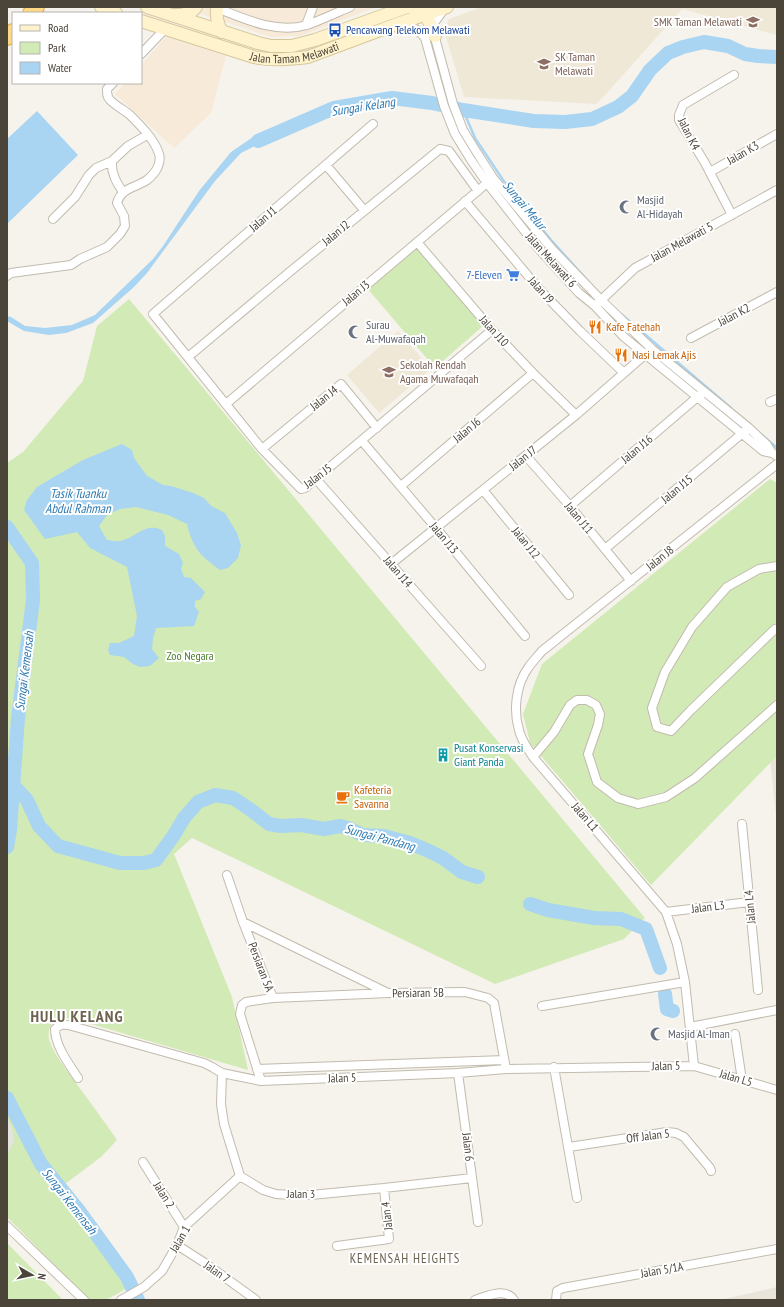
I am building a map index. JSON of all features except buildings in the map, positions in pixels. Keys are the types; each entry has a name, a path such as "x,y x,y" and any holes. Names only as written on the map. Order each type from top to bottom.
{"main road":[{"path":"101,7 114,12"},
{"name":"Jalan Taman Melawati","path":"147,7 209,28 271,46 292,46 315,40 407,7"},
{"path":"172,16 183,15 193,11 197,7"},
{"path":"218,7 216,17 222,32"},
{"path":"410,7 415,8 425,15 435,36"},
{"name":"Jalan Taman Melawati","path":"142,21 257,58 270,60 294,59 308,57 446,7"}],"street":[{"path":"189,37 194,23 197,7"},
{"path":"204,42 218,7 251,22 283,27 306,25 350,7"},
{"path":"306,25 313,7"},
{"name":"Jalan Melawati 6","path":"446,7 434,23 435,36 453,104 463,130 493,178 598,303 624,337 645,355 701,394"},
{"name":"Jalan Melawati 6","path":"394,25 409,26 418,29 425,38 444,106 455,134 487,183 538,248 579,293 598,303 652,349 701,394 746,431 763,451 775,455"},
{"path":"142,53 165,29"},
{"name":"Jalan K4","path":"732,215 710,172 679,120 679,115 684,105 734,75"},
{"path":"7,276 12,273 71,265 80,259 107,248 125,226 124,216 117,203 118,198 123,192 146,180 155,171 160,161 159,152 147,135 130,115 107,96 107,89 112,84"},
{"name":"Jalan J1","path":"153,314 372,124"},
{"name":"Jalan K3","path":"710,172 777,134"},
{"path":"53,219 75,197 89,175 96,168 112,160 128,146 147,135"},
{"name":"Jalan J2","path":"188,357 364,210 440,149 449,151 478,191"},
{"path":"112,160 111,170 123,192"},
{"path":"326,165 364,210"},
{"name":"Jalan J3","path":"226,404 487,183"},
{"name":"Jalan Melawati 5","path":"598,303 635,268 777,190"},
{"name":"Jalan J9","path":"465,201 540,290 624,373"},
{"name":"Jalan J10","path":"417,242 492,330 576,415"},
{"name":"Jalan K2","path":"691,338 777,292"},
{"name":"Jalan J5","path":"153,314 262,449 301,489 305,488 362,441 492,330"},
{"name":"Jalan J7","path":"391,564 576,415 652,349"},
{"name":"Jalan J6","path":"401,486 533,373"},
{"name":"Jalan J4","path":"262,449 341,384 377,428"},
{"name":"Jalan J16","path":"570,506 701,394"},
{"name":"Jalan J15","path":"605,549 746,431"},
{"name":"Jalan J13","path":"362,441 525,636"},
{"name":"Jalan J11","path":"526,456 570,506 631,581"},
{"name":"Jalan J8","path":"542,651 777,464"},
{"name":"Jalan J14","path":"316,479 480,666"},
{"name":"Jalan J12","path":"483,490 569,595"},
{"path":"776,629 671,731 657,727 652,708 665,672 692,627 727,587 759,568 777,566"},
{"name":"Jalan L1","path":"542,651 527,669 519,688 516,709 519,731 534,757 666,912 677,944 685,982 694,1066"},
{"path":"534,757 554,732 570,705 577,700 587,700 596,705 600,714 598,725 588,754 597,782 618,798 638,804 666,797 695,778 777,705"},
{"name":"Jalan L4","path":"742,824 758,990"},
{"name":"Persiaran 5A","path":"227,875 273,998 246,1002 242,1005 240,1010 261,1081"},
{"name":"Jalan L3","path":"666,912 749,902"},
{"name":"Persiaran 5A","path":"244,922 389,993"},
{"path":"542,1006 685,982"},
{"name":"Persiaran 5B","path":"273,998 389,993 465,992 488,998 494,1003 505,1064"},
{"path":"690,1027 777,1010"},
{"name":"Jalan 5","path":"78,1078 59,1046 55,1029 59,1025 66,1024 204,1064 222,1073 261,1081 458,1073 505,1064"},
{"path":"735,1034 742,1080"},
{"name":"Jalan 5","path":"257,1069 505,1064 554,1067 694,1066"},
{"name":"Jalan L5","path":"694,1066 777,1090"},
{"path":"554,1067 577,1198"},
{"path":"222,1073 221,1104 224,1124 240,1176"},
{"name":"Jalan 6","path":"458,1073 478,1222"},
{"name":"Off Jalan 5","path":"569,1147 667,1132 676,1132 684,1137 711,1171"},
{"name":"Jalan 2","path":"143,1162 184,1227"},
{"name":"Jalan 3","path":"240,1176 263,1190 276,1194 292,1195 311,1195 472,1178"},
{"name":"Jalan 1","path":"122,1300 144,1287 162,1271 177,1245 184,1227 240,1176"},
{"name":"Jalan 4","path":"337,1246 389,1239 384,1188"},
{"path":"7,1226 84,1300"},
{"name":"Jalan 7","path":"177,1245 256,1300"},
{"name":"Jalan 5/1A","path":"556,1300 557,1291 563,1288 777,1249"},
{"path":"475,1300 501,1292 512,1297"}],"shaded area":[{"path":"180,7 377,7 300,36 271,37"},
{"name":"SK Taman Melawati","path":"482,7 777,7 777,35 682,9 597,104 464,97 444,30 449,19"},
{"path":"167,36 226,56 211,113 174,148 115,94 124,84 142,84 142,64"},
{"name":"Sekolah Rendah Agama Muwafaqah","path":"398,331 431,369 379,413 347,375"},
{"path":"777,752 777,825 770,759"},
{"path":"7,1117 12,1128 14,1141 7,1155"},
{"path":"777,1287 777,1300 720,1300"}],"green space":[{"path":"416,245 484,325 435,368 367,288"},
{"name":"Zoo Negara","path":"129,299 645,918 624,939 495,984 192,838 174,854 232,997 248,1070 74,1019 59,1019 52,1024 49,1039 53,1050 117,1140 101,1157 57,1190 109,1250 133,1285 106,1300 89,1300 7,1217 7,463 23,452 83,381 97,326"},
{"path":"770,479 777,483 777,756 651,885 530,743 523,714 542,664"},
{"path":"7,1243 63,1300 7,1300"}],"water":[{"path":"37,111 78,155 7,224 7,139"},
{"path":"274,130 277,135 241,153 215,181 147,273 134,287 93,323 66,333 49,335 24,331 7,321 7,316 25,326 45,328 72,325 95,315 153,259 199,191 231,152 253,137"},
{"name":"Tasik Tuanku Abdul Rahman","path":"122,444 132,450 134,458 147,476 163,485 171,486 204,498 211,506 225,513 237,533 241,545 238,558 228,568 220,570 198,551 189,533 187,524 168,515 136,507 120,509 107,515 99,526 107,540 125,540 145,529 150,528 162,530 165,536 165,546 179,554 183,563 181,569 184,577 191,578 205,592 201,599 195,601 195,607 199,612 194,626 156,628 152,649 159,658 150,666 140,667 124,657 110,655 108,650 110,643 119,643 134,636 137,616 127,567 90,548 77,532 45,539 24,510 27,500 37,487 83,460"}],"waterway":[{"name":"Sungai Kelang","path":"258,141 334,108 392,98 432,103 463,110 534,121 565,122 592,119 618,107 632,96 650,70 668,53 683,47 704,42 728,46 745,54 777,57"},
{"name":"Sungai Melur","path":"463,110 475,138 503,180 551,240 588,281"},
{"name":"Sungai Melur","path":"621,314 731,408"},
{"name":"Sungai Melur","path":"762,435 777,448"},
{"name":"Sungai Kemensah","path":"7,527 32,563 33,600 18,718 10,830 7,847"},
{"name":"Sungai Pandang","path":"13,785 27,800 39,826 58,846 120,863 144,863 156,860 184,818 198,802 215,795 233,798 269,824 281,826 301,825 324,829 340,826 363,835 384,836 410,843 443,858 462,872 478,877"},
{"name":"Sungai Pandang","path":"530,904 548,910 594,918 621,919 646,929 660,968"},
{"name":"Sungai Pandang","path":"665,994 667,1009 673,1011"},
{"name":"Sungai Kemensah","path":"7,1098 41,1164 80,1212 127,1277 138,1300"}],"place":[{"name":"SMK Taman Melawati","path":"753,22"},
{"name":"Pencawang Telekom Melawati","path":"335,30"},
{"name":"SK Taman Melawati","path":"544,64"},
{"name":"Masjid Al-Hidayah","path":"626,207"},
{"name":"7-Eleven","path":"513,275"},
{"name":"Kafe Fatehah","path":"595,327"},
{"name":"Surau Al-Muwafaqah","path":"355,332"},
{"name":"Nasi Lemak Ajis","path":"621,355"},
{"name":"Sekolah Rendah Agama Muwafaqah","path":"389,372"},
{"name":"Pusat Konservasi Giant Panda","path":"443,755"},
{"name":"Kafeteria Savanna","path":"343,797"},
{"name":"Masjid Al-Iman","path":"657,1034"}],"district":[{"name":"HULU KELANG","path":"77,1016"},
{"name":"KEMENSAH HEIGHTS","path":"405,1258"}]}
